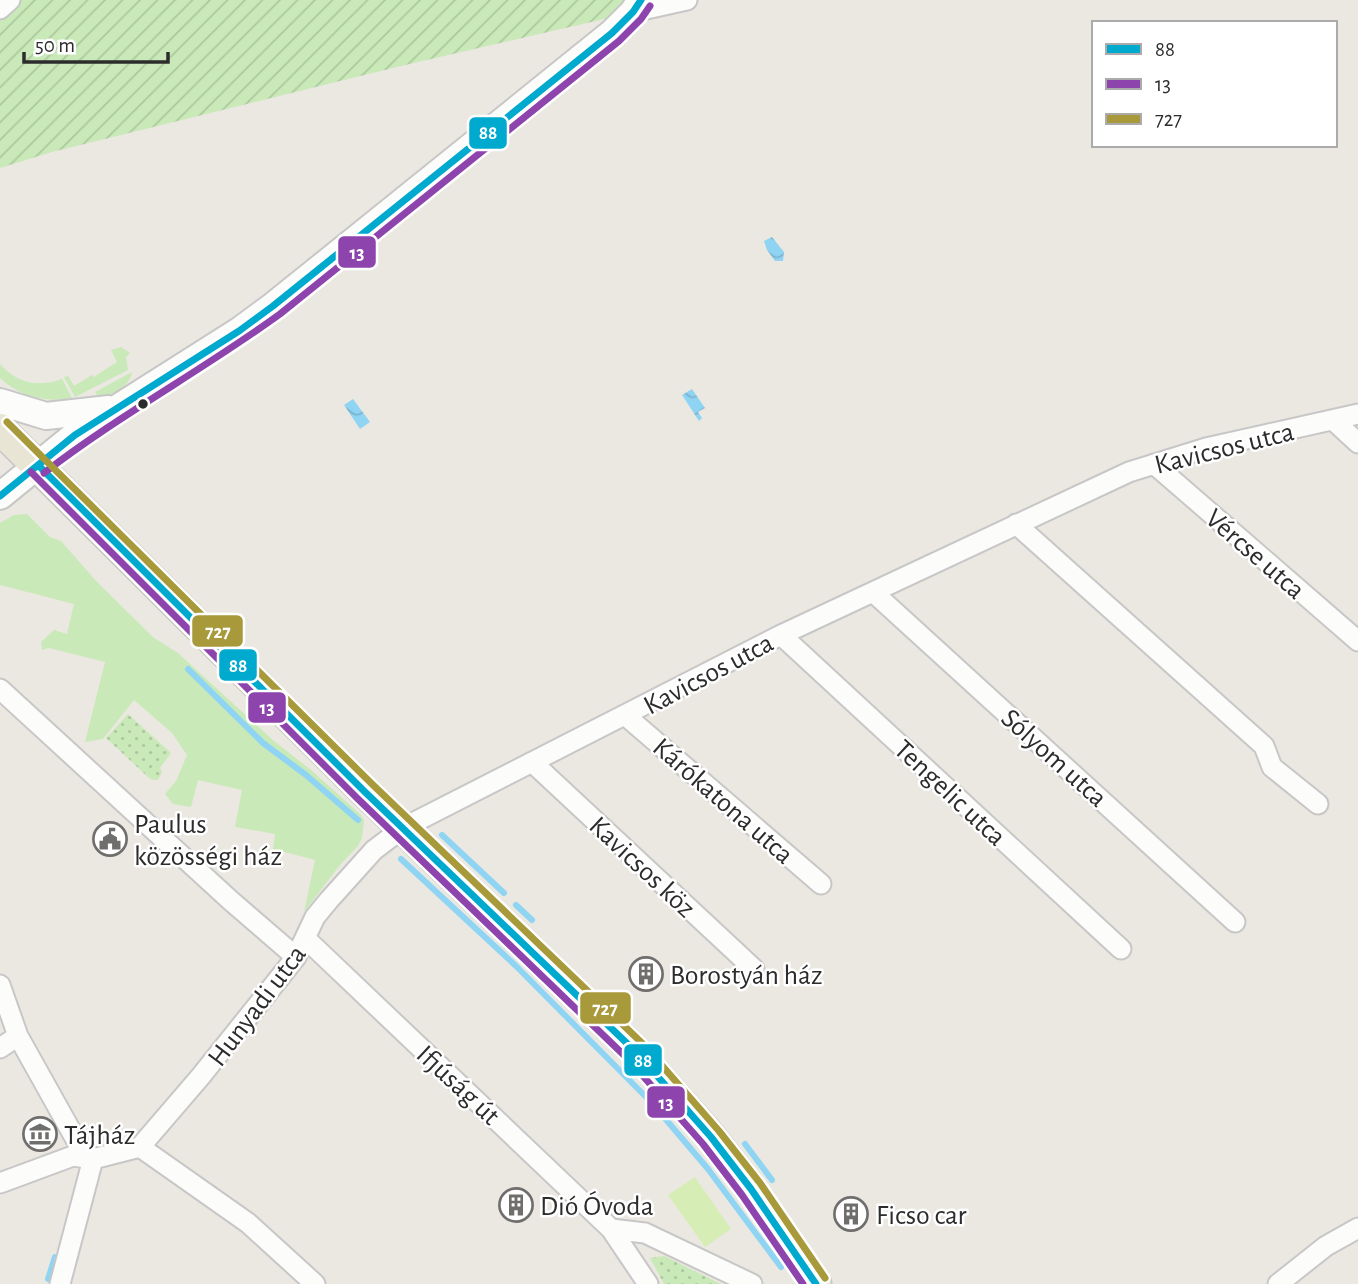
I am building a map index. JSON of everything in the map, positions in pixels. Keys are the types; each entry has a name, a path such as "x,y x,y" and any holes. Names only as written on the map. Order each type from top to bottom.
{"main road":[{"path":"0,429 403,828 636,1052 711,1137 751,1189 816,1284"}],"street":[{"path":"0,9 10,0"},
{"path":"0,496 75,435 239,331 273,306 555,80 612,33 637,6 687,0"},
{"path":"0,402 46,416 118,408"},
{"name":"Kavicsos utca","path":"403,828 781,635 1118,476 1206,448 1358,414"},
{"path":"1333,419 1358,443"},
{"name":"Vércse utca","path":"1154,464 1358,641"},
{"path":"1016,523 1264,746 1272,766 1318,804"},
{"name":"Sólyom utca","path":"874,593 1235,922"},
{"name":"Tengelic utca","path":"781,635 1121,949"},
{"path":"0,690 296,957"},
{"name":"Kárókatona utca","path":"626,716 821,884"},
{"name":"Kavicsos köz","path":"532,762 754,970"},
{"name":"Hunyadi utca","path":"140,1147 296,957 316,917 329,900 374,850 403,828"},
{"name":"Ifjúság út","path":"306,939 611,1229 648,1284"},
{"path":"0,985 18,1036 80,1147 93,1159"},
{"path":"0,1048 18,1036"},
{"path":"0,1183 73,1156 93,1159 140,1147 248,1223 315,1284"},
{"path":"60,1284 93,1159"},
{"path":"1278,1284 1326,1246 1358,1228"},
{"path":"611,1229 645,1233 752,1284"}],"green space":[{"path":"0,0 687,0 401,66 52,152 0,168"},
{"path":"121,347 130,353 126,357 128,370 75,397 64,377 68,376 74,386 92,375 94,377 117,362 111,350"},
{"path":"0,364 13,376 28,382 44,383 62,379 72,398 43,399 16,390 0,378"},
{"path":"132,372 128,382 115,392 100,399 95,392"},
{"path":"27,514 50,537 61,541 97,582 154,638 178,653 274,741 360,814 364,820 358,846 304,912 315,860 273,849 275,834 235,827 242,790 198,780 191,807 173,804 165,794 176,781 187,755 172,733 134,700 103,739 85,742 105,662 49,648 42,650 41,642 54,630 67,634 74,604 0,585 0,523 14,515"},
{"path":"128,714 171,753 160,768 162,772 158,780 149,778 106,738"},
{"path":"695,1177 731,1229 705,1247 668,1195"},
{"path":"664,1256 721,1284 664,1284 650,1258"}],"water":[{"path":"772,237 784,252 783,261 775,261 767,250 764,241"},
{"path":"692,389 705,408 698,412 702,418 699,421 682,395"},
{"path":"353,399 370,422 360,429 344,405"}],"waterway":[{"path":"188,669 263,743 306,775 358,820"},
{"path":"442,835 504,893"},
{"path":"401,859 516,966 651,1102 708,1169 781,1267"},
{"path":"516,905 532,920"},
{"path":"745,1144 772,1180"},
{"path":"48,1279 55,1257"}],"transit line":[{"name":"88","path":"0,496 75,435 239,331 273,306 612,33 641,0"},
{"name":"13","path":"44,473 280,314 619,41 650,6"},
{"name":"727","path":"7,422 372,784 644,1045 760,1183 825,1278"},
{"name":"88","path":"38,465 365,792 636,1052 711,1137 751,1189 816,1284"},
{"name":"13","path":"31,472 358,799 628,1059 703,1144 803,1284"}],"place":[{"name":"Paulus közösségi ház","path":"110,839"},
{"name":"Borostyán ház","path":"646,974"},
{"name":"Tájház","path":"40,1134"},
{"name":"Dió Óvoda","path":"516,1205"},
{"name":"Ficso car","path":"851,1214"}]}
